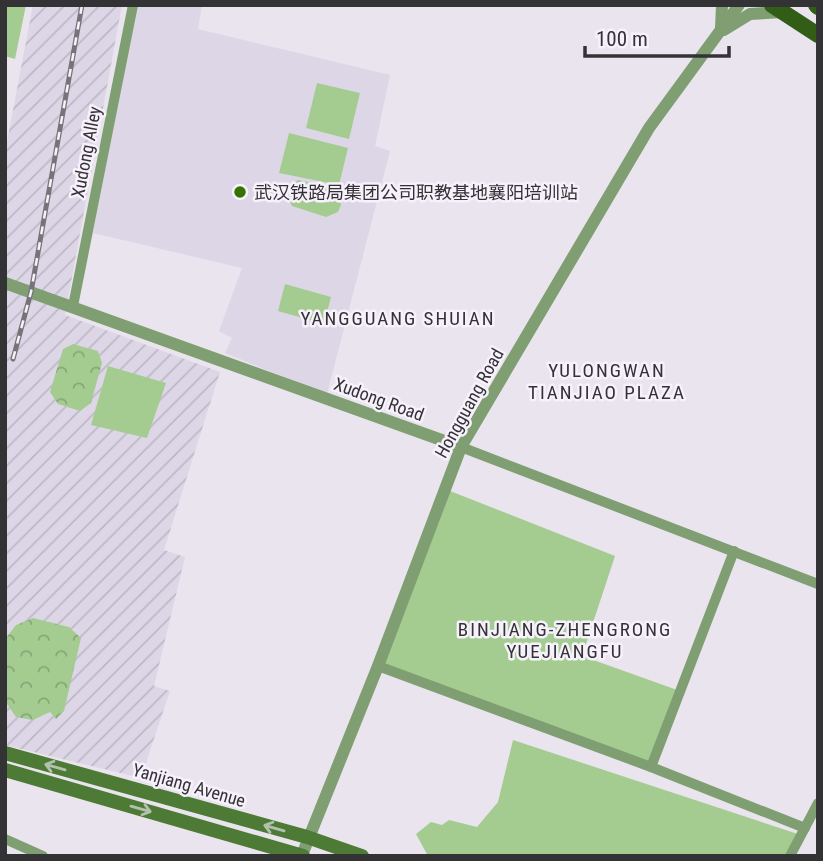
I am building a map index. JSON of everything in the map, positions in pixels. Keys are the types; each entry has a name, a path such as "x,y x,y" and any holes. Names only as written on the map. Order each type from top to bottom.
{"main road":[{"path":"777,8 818,34"},
{"name":"Yanjiang Avenue","path":"5,754 307,837 362,856"},
{"name":"Yanjiang Avenue","path":"5,770 302,856"}],"street":[{"name":"Xudong Alley","path":"73,306 133,5"},
{"path":"721,32 722,5"},
{"name":"Hongguang Road","path":"302,856 307,837 378,666 461,447 649,128 739,5"},
{"path":"721,32 750,14 777,8"},
{"name":"Xudong Road","path":"5,283 461,447 818,584"},
{"path":"651,767 734,551"},
{"path":"378,666 651,767 805,828"},
{"path":"790,856 818,803"},
{"path":"5,839 43,856"}],"shaded area":[{"path":"33,5 122,5 65,315 220,372 164,550 185,557 154,686 170,691 141,778 5,745 5,152"},
{"name":"武汉铁路局集团公司职教基地襄阳培训站","path":"137,5 202,5 198,29 390,75 375,146 390,151 327,394 225,353 232,338 219,331 242,268 93,233"}],"green space":[{"path":"5,5 26,5 15,59 5,56"},
{"path":"317,83 360,93 349,139 306,128"},
{"path":"289,133 348,148 339,185 279,173"},
{"path":"298,180 333,187 338,191 341,205 338,212 326,217 292,206 289,192"},
{"path":"285,284 331,297 324,324 278,311"},
{"path":"73,344 98,351 102,363 91,403 80,411 58,404 50,392 63,349"},
{"path":"108,366 166,383 147,438 91,425"},
{"path":"445,489 615,556 582,656 680,691 651,767 378,666"},
{"path":"33,618 69,627 81,638 64,711 56,719 50,712 33,720 16,717 5,701 5,639 16,625"},
{"path":"513,740 801,835 790,856 428,856 416,834 431,822 442,825 449,820 477,827 498,802"}],"railway":[{"path":"13,359 31,292 82,5"}],"place":[{"name":"武汉铁路局集团公司职教基地襄阳培训站","path":"240,192"}],"district":[{"name":"YANGGUANG SHUIAN","path":"398,318"},
{"name":"YULONGWAN TIANJIAO PLAZA","path":"607,381"},
{"name":"BINJIANG-ZHENGRONG YUEJIANGFU","path":"565,640"}]}
